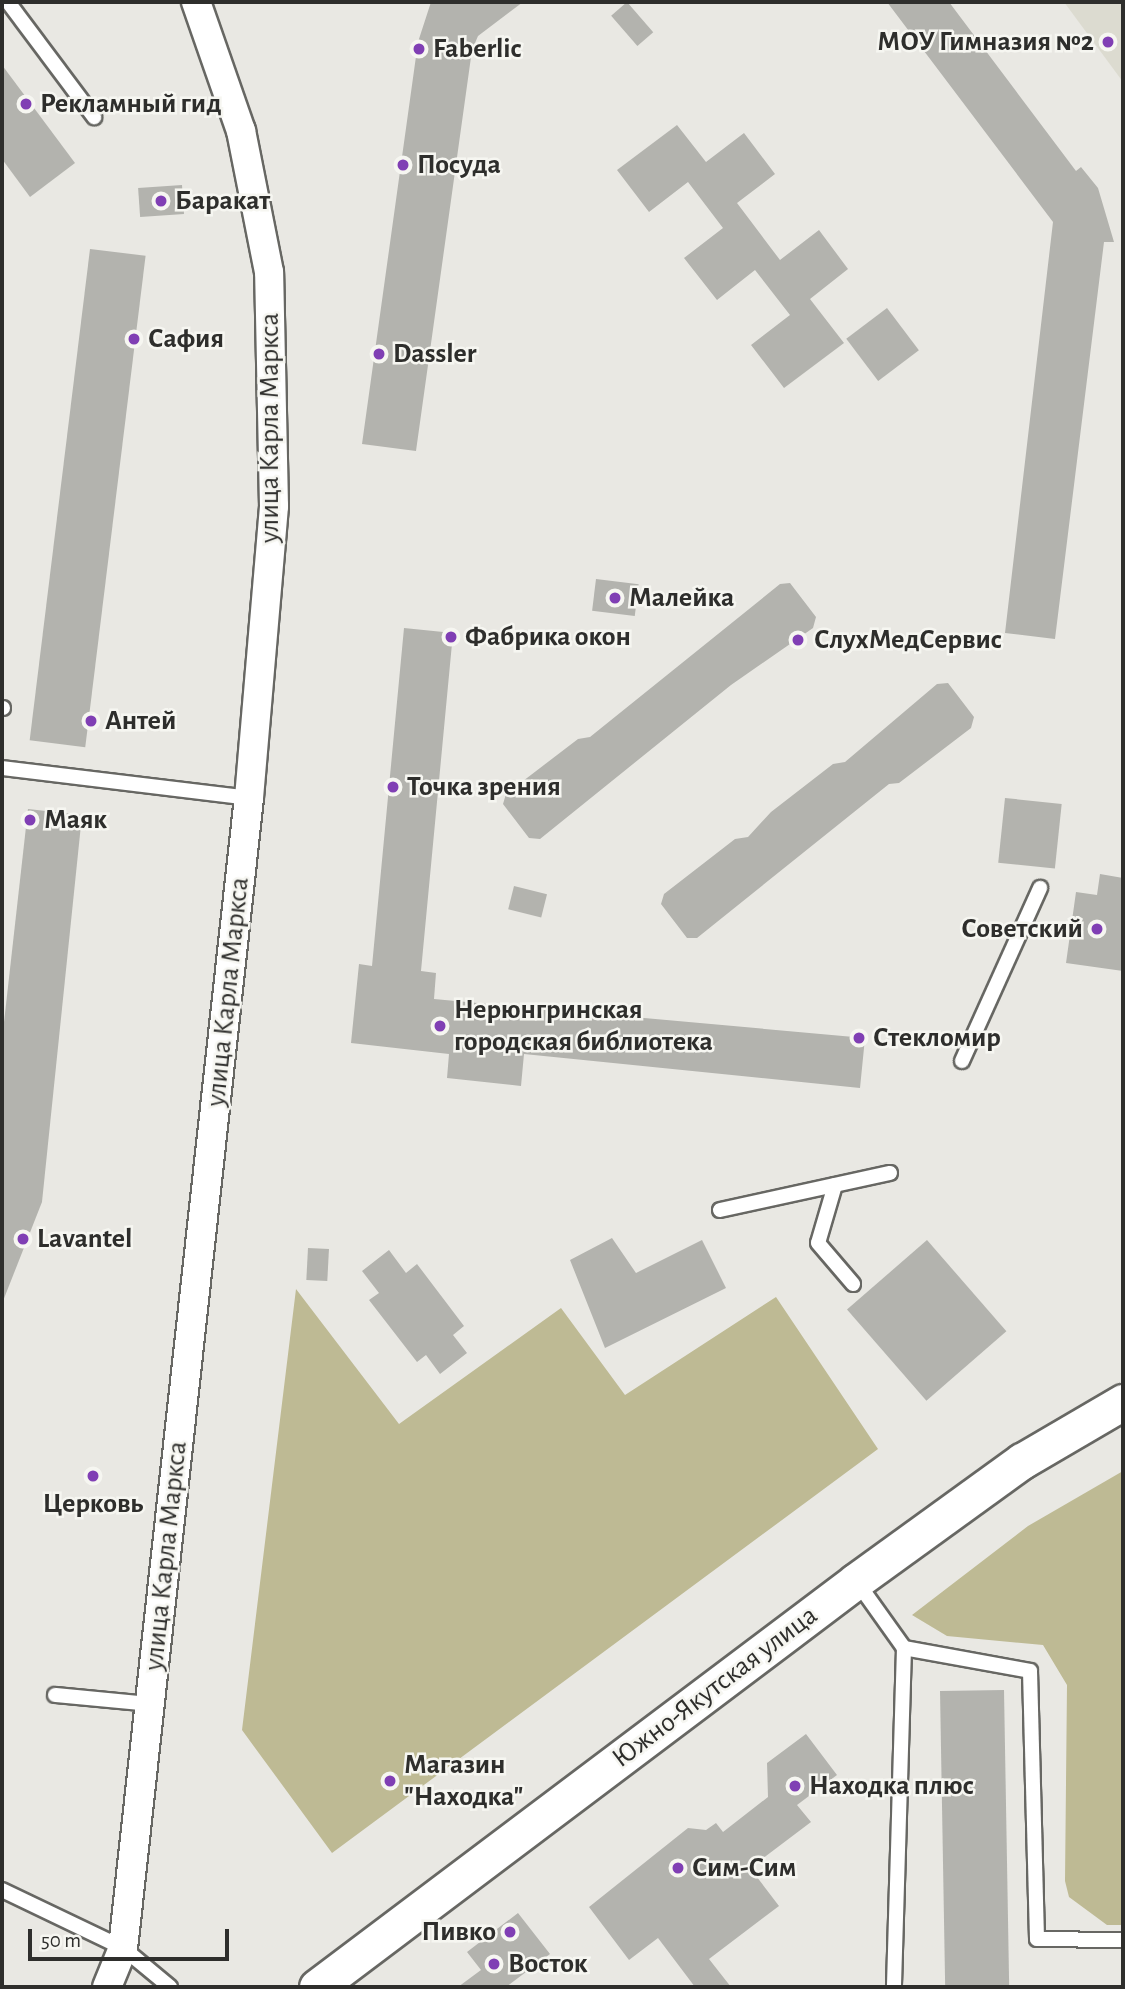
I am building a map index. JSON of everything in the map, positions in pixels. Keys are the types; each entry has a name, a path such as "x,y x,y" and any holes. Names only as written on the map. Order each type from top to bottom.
{"street":[{"name":"улица Карла Маркса","path":"107,1987 123,1948 249,798 274,506 270,272 241,131 196,2"},
{"name":"Южно-Якутская улица","path":"317,1987 856,1581 1022,1461 1123,1402"}],"lane":[{"path":"8,2 94,117"},
{"path":"2,768 249,798"},
{"path":"962,1061 1041,888"},
{"path":"720,1210 890,1173"},
{"path":"835,1185 818,1242 853,1284"},
{"path":"856,1581 904,1648 894,1987"},
{"path":"904,1648 1030,1671 1037,1940 1123,1940"},
{"path":"55,1695 150,1704"},
{"path":"2,1890 123,1948 170,1987"}],"shaded area":[{"name":"МОУ Гимназия №2","path":"1064,2 1123,2 1123,82"},
{"path":"296,1289 399,1424 561,1308 625,1395 776,1297 878,1449 332,1853 242,1730"},
{"path":"1123,1471 1123,1925 1107,1925 1069,1897 1065,1881 1067,1685 1043,1645 947,1636 912,1615 1028,1526"}],"building":[{"path":"431,2 523,2 478,36 472,50 416,451 362,444 418,42"},
{"path":"627,2 653,32 637,46 611,16"},
{"path":"887,2 949,2 1076,171 1081,167 1098,188 1114,242 1104,242 1055,639 1005,633 1053,222"},
{"path":"2,65 75,163 30,197 2,159"},
{"path":"677,125 706,162 744,133 775,174 737,203 780,260 819,230 848,269 810,299 844,343 784,388 751,345 790,315 755,270 717,300 684,258 723,228 688,182 649,212 617,170"},
{"name":"Баракат","path":"182,185 184,214 140,217 138,188"},
{"path":"90,249 146,256 85,747 30,740"},
{"path":"887,308 919,350 878,381 846,339"},
{"name":"Малейка","path":"596,579 639,584 635,616 592,611"},
{"path":"790,583 816,617 813,628 731,685 540,839 529,838 503,804 506,794 578,739 590,737 780,584"},
{"path":"404,628 453,633 421,971 436,973 434,999 865,1038 860,1088 524,1054 521,1086 447,1078 449,1054 351,1043 359,964 372,966"},
{"path":"948,683 974,717 971,728 899,783 889,784 697,938 687,938 661,904 664,894 735,839 748,837 771,812 833,764 845,762 937,684"},
{"path":"1005,798 1062,804 1055,869 998,863"},
{"path":"28,809 82,815 42,1202 3,1301 2,1040"},
{"name":"Советский","path":"1100,874 1123,878 1123,971 1066,963 1076,892 1097,895"},
{"path":"514,886 547,894 541,918 508,909"},
{"path":"612,1238 636,1273 702,1240 726,1288 605,1348 570,1260"},
{"path":"927,1240 1006,1331 926,1401 847,1310"},
{"path":"308,1248 329,1249 327,1281 306,1280"},
{"path":"389,1250 406,1273 417,1264 464,1326 453,1335 467,1353 440,1374 426,1355 417,1362 369,1300 379,1293 362,1271"},
{"path":"1004,1690 1009,1987 945,1987 940,1691"},
{"path":"806,1734 837,1775 797,1805 811,1822 750,1868 779,1906 709,1959 731,1987 695,1987 658,1938 629,1960 589,1907 688,1828 706,1830 716,1823 723,1832 768,1797 767,1763"},
{"path":"518,1913 550,1954 506,1987 458,1987 481,1970 467,1952"}],"place":[{"name":"МОУ Гимназия №2","path":"1108,42"},
{"name":"Faberlic","path":"419,49"},
{"name":"Рекламный гид","path":"26,104"},
{"name":"Посуда","path":"403,165"},
{"name":"Баракат","path":"161,201"},
{"name":"Сафия","path":"134,339"},
{"name":"Dassler","path":"379,354"},
{"name":"Малейка","path":"615,598"},
{"name":"Фабрика окон","path":"451,637"},
{"name":"СлухМедСервис","path":"798,640"},
{"name":"Антей","path":"91,721"},
{"name":"Точка зрения","path":"393,787"},
{"name":"Маяк","path":"30,820"},
{"name":"Советский","path":"1097,929"},
{"name":"Нерюнгринская городская библиотека","path":"440,1026"},
{"name":"Стекломир","path":"859,1038"},
{"name":"Lavantel","path":"23,1239"},
{"name":"Церковь","path":"93,1476"},
{"name":"Магазин \"Находка\"","path":"390,1781"},
{"name":"Находка плюс","path":"795,1786"},
{"name":"Сим-Сим","path":"678,1868"},
{"name":"Пивко","path":"510,1932"},
{"name":"Восток","path":"494,1964"}]}
